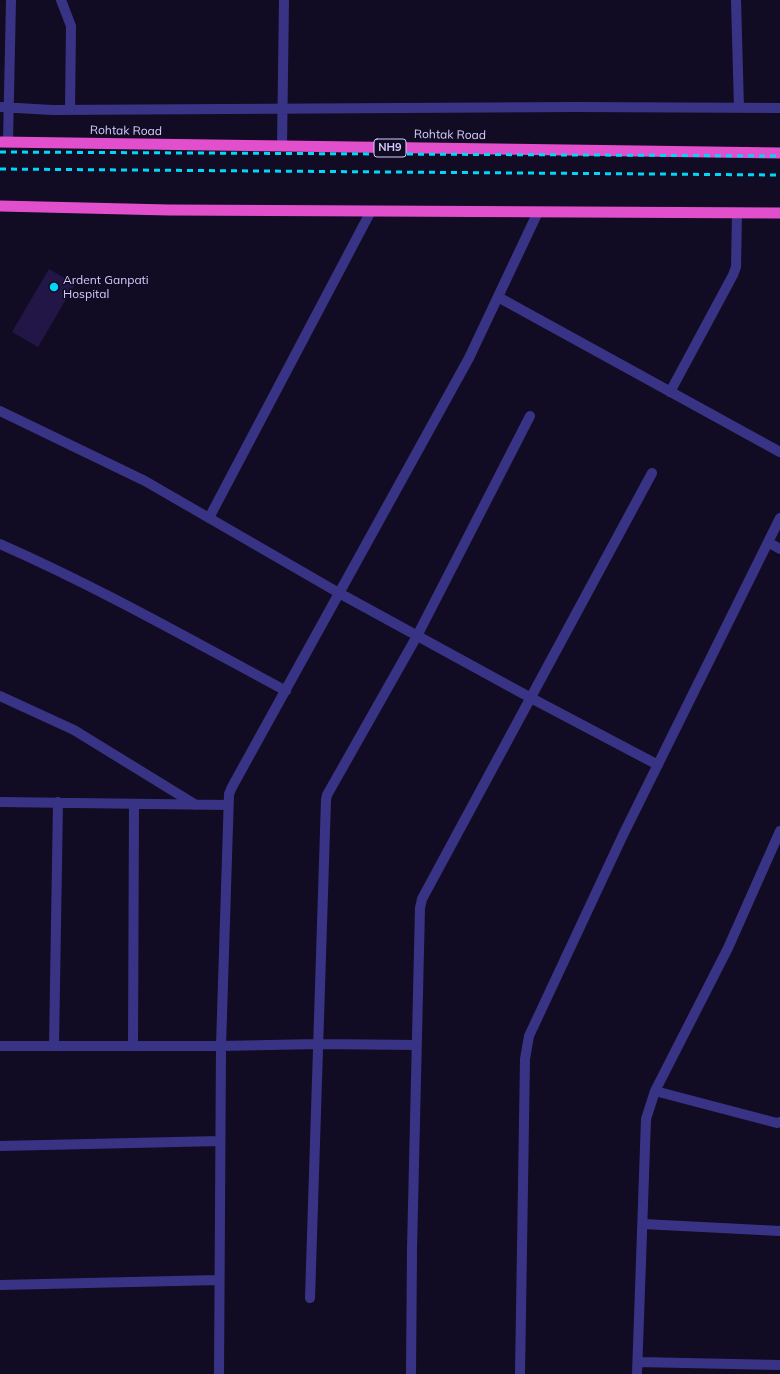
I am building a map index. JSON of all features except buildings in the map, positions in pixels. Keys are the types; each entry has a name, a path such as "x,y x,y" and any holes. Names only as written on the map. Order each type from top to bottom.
{"highway":[{"name":"Rohtak Road","path":"4,142 780,153"},
{"path":"0,206 169,210 780,213"}],"street":[{"path":"4,142 11,0"},
{"path":"61,0 71,26 70,110"},
{"path":"282,146 284,0"},
{"path":"736,0 739,108"},
{"path":"5,108 70,110 576,107 780,108"},
{"path":"209,518 371,211"},
{"path":"219,1374 221,1046 229,794 469,358 538,212"},
{"path":"670,392 733,275 736,267 738,213"},
{"path":"498,297 780,452"},
{"path":"0,411 145,481 417,636 658,765"},
{"path":"310,1298 327,795 417,636 530,416"},
{"path":"411,1374 416,1045 420,908 422,899 652,473"},
{"path":"520,1374 525,1059 530,1036 623,835 780,518"},
{"path":"768,542 780,549"},
{"path":"0,544 40,562 135,610 286,691"},
{"path":"0,696 74,730 196,805"},
{"path":"0,802 228,805"},
{"path":"54,1046 58,802"},
{"path":"133,1046 134,804"},
{"path":"637,1374 646,1119 655,1091 728,948 780,831"},
{"path":"0,1046 221,1046 318,1044 416,1045"},
{"path":"655,1091 777,1123 780,1122"},
{"path":"0,1146 220,1140"},
{"path":"643,1224 780,1231"},
{"path":"0,1285 219,1280"},
{"path":"638,1362 780,1365"}],"railway":[{"path":"0,152 780,156"},
{"path":"0,169 780,175"}],"place":[{"name":"Ardent Ganpati Hospital","path":"54,287"}]}
